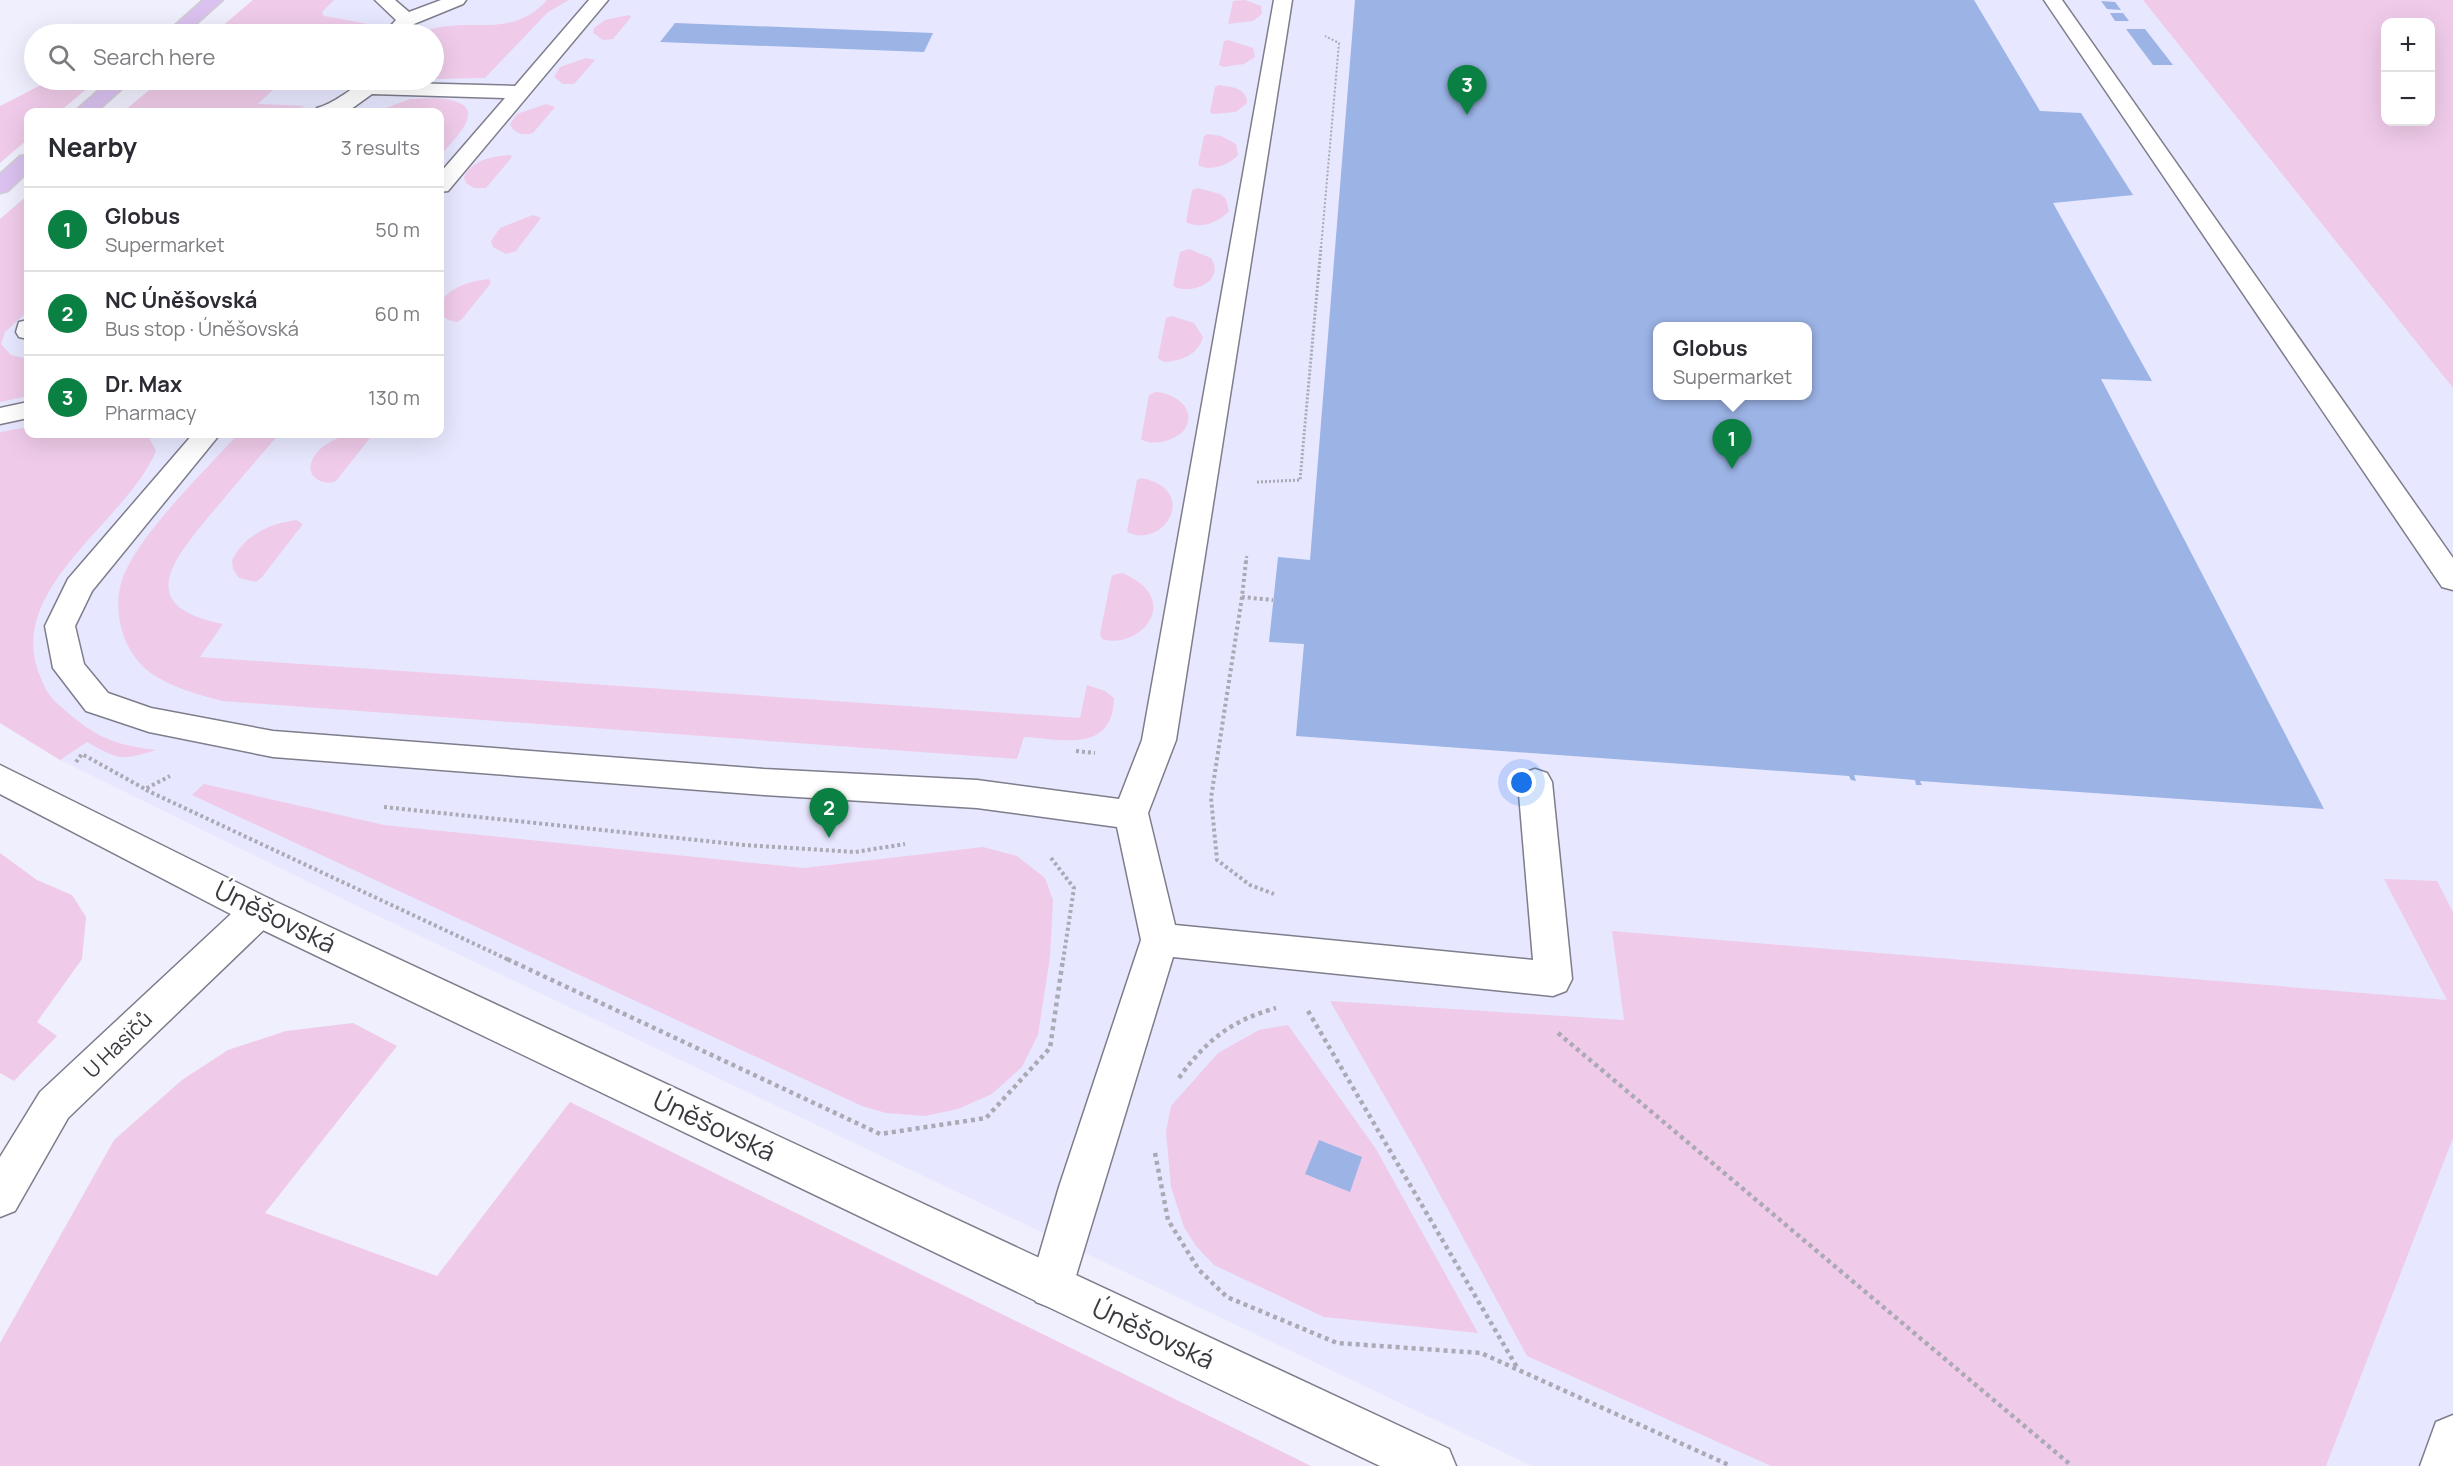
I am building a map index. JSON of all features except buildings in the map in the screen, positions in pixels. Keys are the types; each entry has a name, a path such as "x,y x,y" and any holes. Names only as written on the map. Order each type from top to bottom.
{"main road":[{"path":"186,24 214,0"},
{"path":"89,108 110,90"},
{"path":"0,186 24,165"}],"street":[{"path":"384,0 407,20"},
{"path":"403,24 407,20 458,0"},
{"path":"444,181 599,0"},
{"path":"1052,1286 1080,1187 1160,940 1131,813 1159,740 1283,0"},
{"path":"2053,0 2453,580"},
{"path":"444,88 521,92"},
{"path":"337,108 357,90"},
{"path":"0,416 24,411"},
{"path":"204,438 79,586 60,626 69,668 97,702 149,720 273,744 764,782 977,794 1026,799 1109,813 1131,813"},
{"name":"Úněšovská","path":"0,778 259,911 1432,1466"},
{"path":"1160,940 1553,979 1535,782"},
{"name":"U Hasičů","path":"0,1196 54,1105 259,911"},
{"path":"2444,1466 2453,1439"}],"path":[{"path":"1256,491 1257,480 1300,480 1338,43 1322,34"},
{"path":"1248,550 1242,597 1273,600"},
{"path":"145,789 880,1134 986,1118 1050,1048 1074,888 1045,851"},
{"path":"1486,973 2072,1466"},
{"path":"1176,1083 1214,1033 1256,1013 1284,1007"},
{"path":"1155,1147 1168,1220 1199,1270 1227,1297 1337,1343 1481,1353 1731,1466"}],"shaded area":[{"path":"253,0 2143,0 2453,388 2453,1466 1532,1466 353,904 60,760 0,723 0,219 24,198 24,438 444,438 444,108 128,108 149,90 444,90 444,24 225,24"},
{"path":"253,0 334,0 322,12 324,16 368,24 225,24"},
{"path":"547,0 569,0 548,12 485,78 444,79 444,27 502,24 532,13"},
{"path":"1245,0 1261,6 1262,14 1253,21 1228,24 1233,1"},
{"path":"2143,0 2453,0 2453,388"},
{"path":"629,15 631,17 613,39 603,40 593,33 594,28 605,20"},
{"path":"1228,40 1253,48 1255,57 1244,64 1223,67 1219,65 1224,41"},
{"path":"586,58 595,60 574,84 563,84 554,77 560,67"},
{"path":"1219,85 1242,91 1247,103 1236,112 1213,114 1210,112 1215,87"},
{"path":"31,90 85,90 64,108 24,108 24,142 0,163 0,106"},
{"path":"149,90 273,90 258,104 306,106 299,108 128,108"},
{"path":"435,98 453,101 463,105 468,112 468,119 463,128 444,152 444,108 386,108 410,99"},
{"path":"546,104 555,107 533,133 526,134 514,130 510,124 517,114"},
{"path":"1208,134 1221,136 1236,144 1238,155 1230,162 1214,168 1198,165 1204,136"},
{"path":"510,155 512,157 486,188 474,188 466,183 464,177 478,163 497,156"},
{"path":"1198,188 1220,194 1226,199 1229,211 1209,224 1197,225 1186,222 1192,190"},
{"path":"24,198 24,315 5,332 1,344 11,355 24,358 24,397 0,402 0,219"},
{"path":"533,215 541,218 516,251 506,254 493,247 491,241 500,228"},
{"path":"1189,249 1211,258 1214,273 1211,280 1197,288 1181,289 1173,286 1180,252"},
{"path":"489,279 491,283 462,319 457,322 444,317 444,298 448,293 475,281"},
{"path":"1172,316 1194,323 1203,337 1193,353 1177,360 1164,362 1158,358 1166,318"},
{"path":"1155,392 1168,394 1180,401 1185,406 1189,418 1184,430 1179,434 1167,441 1153,443 1141,439 1149,395"},
{"path":"24,428 24,438 149,438 156,451 141,477 121,503 75,555 55,582 40,611 33,640 38,671 44,686 59,705 82,724 103,737 127,745 156,750 135,756 120,757 87,742 60,760 0,723 0,432"},
{"path":"234,438 276,438 187,543 170,577 169,592 177,605 194,616 223,624 200,657 1080,718 1087,685 1105,691 1114,698 1111,716 1105,728 1095,735 1082,739 1024,737 1017,759 222,701 172,685 157,677 134,656 121,628 119,598 121,582 127,568 150,533 178,498"},
{"path":"370,438 336,481 322,482 314,477 310,469 311,464 317,453 333,440"},
{"path":"1142,478 1160,485 1170,494 1173,506 1170,517 1163,526 1153,533 1140,535 1127,532 1137,480"},
{"path":"296,520 303,524 262,577 256,582 239,578 233,569 232,560 237,551 259,532 276,524"},
{"path":"1122,573 1141,584 1151,596 1153,609 1150,621 1141,631 1129,638 1116,641 1102,639 1100,634 1111,579 1113,575"},
{"path":"204,784 384,825 804,868 983,847 1017,856 1045,878 1053,900 1050,957 1038,1035 1022,1067 992,1094 958,1109 925,1116 886,1113 862,1106 192,795"},
{"path":"0,853 37,880 72,895 86,917 82,959 37,1022 57,1036 14,1081 0,1073"},
{"path":"2384,879 2437,881 2453,912 2453,1138 2326,1466 1771,1466 1527,1356 1419,1156 1330,1001 1624,1020 1612,931 2447,1000"},
{"path":"353,1023 397,1046 265,1213 437,1276 570,1102 1311,1466 0,1466 0,1343 114,1140 182,1080 228,1050 286,1031"},
{"path":"1288,1025 1376,1149 1478,1333 1324,1317 1214,1265 1196,1246 1184,1227 1171,1187 1166,1132 1171,1106 1218,1053 1259,1030"}],"place":[{"name":"Dr. Max","path":"1467,115"},
{"name":"Globus","path":"1732,469"},
{"name":"NC Úněšovská","path":"829,838"}]}
